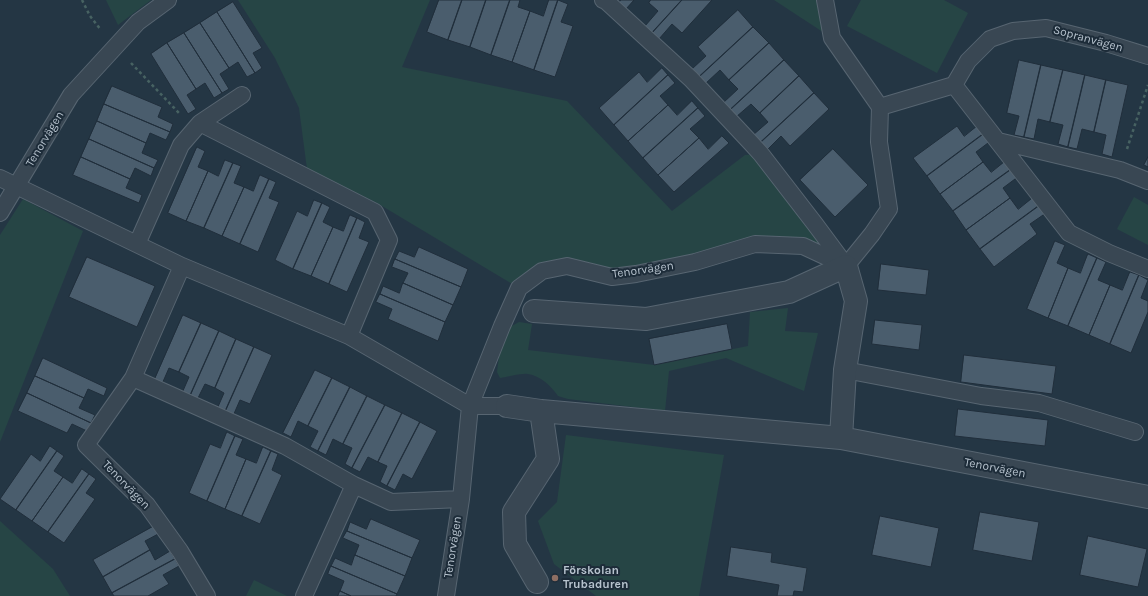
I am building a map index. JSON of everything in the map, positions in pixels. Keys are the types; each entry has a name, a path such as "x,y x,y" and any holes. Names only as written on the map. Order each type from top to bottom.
{"street":[{"path":"534,311 646,319 789,292 846,266 856,301 845,370 841,438"},
{"name":"Tenorvägen","path":"507,406 541,411 841,438 1148,497"},
{"path":"537,582 515,544 514,512 548,459 541,411"}],"lane":[{"name":"Tenorvägen","path":"0,213 71,95 138,22 168,0"},
{"path":"603,0 692,79 751,143 846,266 890,209 879,142 880,107 832,38 825,0"},
{"name":"Sopranvägen","path":"954,85 968,61 990,39 1013,31 1046,28 1106,43 1148,56"},
{"path":"880,107 954,85 1069,233 1109,253 1148,269"},
{"path":"137,244 181,145 197,127 242,96"},
{"path":"197,127 375,212 389,240 349,336"},
{"path":"998,141 1120,170 1148,181"},
{"path":"0,178 182,266 349,336 470,406"},
{"name":"Tenorvägen","path":"446,596 461,499 470,406 519,288 542,271 568,266 612,277 636,274 695,262 755,244 803,246 846,266"},
{"name":"Tenorvägen","path":"182,266 133,378 86,445 146,505 180,551 207,596"},
{"path":"510,307 534,311"},
{"path":"845,370 981,396 1039,403 1135,432"},
{"name":"Tenorvägen","path":"133,378 285,446 354,485 391,502 461,499"},
{"name":"Tenorvägen","path":"470,406 507,406"},
{"path":"304,596 354,485"}],"path":[{"path":"82,0 90,16 115,46 197,127"},
{"path":"1120,170 1148,85"}],"green space":[{"path":"106,0 151,0 118,25"},
{"path":"238,0 430,0 402,67 567,101 672,211 745,155 761,154 846,266 803,246 755,244 636,274 567,266 519,288 377,203 307,169 299,108 275,58"},
{"path":"774,0 825,0 832,38"},
{"path":"861,0 944,0 968,13 937,73 847,26"},
{"path":"1134,197 1148,205 1148,245 1117,229"},
{"path":"23,199 83,231 0,442 0,235"},
{"path":"788,308 785,331 818,333 804,391 726,358 669,371 665,411 568,399 558,396 545,382 533,375 522,374 500,378 497,372 500,349 510,327 519,322 532,324 528,350 654,365 748,346 750,312"},
{"path":"566,435 724,455 699,596 596,596 554,564 538,521 557,502"},
{"path":"0,521 53,569 70,596 0,596"},
{"path":"254,580 287,596 246,596"}],"building":[{"path":"439,0 462,0 448,40 427,32"},
{"path":"462,0 486,0 470,47 448,40"},
{"path":"486,0 510,0 491,55 470,47"},
{"path":"510,0 520,0 518,7 530,11 512,62 491,55"},
{"path":"549,0 558,0 534,70 512,62 530,11 543,16"},
{"path":"558,0 568,4 561,22 573,26 555,77 534,70"},
{"path":"621,0 634,0 626,9 619,3"},
{"path":"651,0 682,0 652,33 645,26 658,11 649,3"},
{"path":"682,0 712,0 682,33 672,24 659,39 652,33"},
{"path":"233,2 262,48 253,53 262,68 255,73 217,12"},
{"path":"738,10 753,27 699,77 692,69 706,56 698,47"},
{"path":"217,12 255,73 247,77 238,62 229,68 200,23"},
{"path":"200,23 229,68 220,74 229,89 222,93 184,33"},
{"path":"753,27 769,43 729,80 720,70 705,84 699,77"},
{"path":"184,33 222,93 214,98 205,83 196,89 167,43"},
{"path":"167,43 196,89 187,95 196,109 188,114 151,54"},
{"path":"769,43 784,60 730,110 723,103 738,89 729,80"},
{"path":"784,60 799,76 760,113 751,104 736,117 730,110"},
{"path":"1019,60 1041,65 1024,137 1014,135 1019,116 1007,113"},
{"path":"1041,65 1063,70 1050,122 1038,119 1034,139 1024,137"},
{"path":"662,68 668,75 614,125 599,108 639,72 647,82"},
{"path":"1063,70 1085,75 1068,147 1058,144 1063,125 1050,122"},
{"path":"668,75 675,83 660,96 668,105 628,141 614,125"},
{"path":"1085,75 1106,80 1094,132 1082,129 1077,149 1068,147"},
{"path":"799,76 814,93 760,143 753,135 768,122 760,113"},
{"path":"1106,80 1128,85 1112,157 1102,154 1106,135 1094,132"},
{"path":"112,86 162,107 158,117 173,124 170,132 104,104"},
{"path":"814,93 829,109 790,146 781,136 767,150 760,143"},
{"path":"692,101 698,108 643,158 628,141 668,105 677,115"},
{"path":"104,104 170,132 166,140 150,133 146,143 97,121"},
{"path":"698,108 705,116 690,129 699,138 658,175 643,158"},
{"path":"97,121 146,143 142,153 158,160 154,168 89,139"},
{"path":"980,124 986,132 927,176 913,158 957,126 964,136"},
{"path":"986,132 992,140 976,152 983,162 940,194 927,176"},
{"path":"722,136 729,143 674,192 658,175 699,138 708,149"},
{"path":"89,139 154,168 151,176 135,168 130,179 81,157"},
{"path":"197,147 205,151 198,167 208,171 186,221 168,213"},
{"path":"833,149 868,185 835,217 800,180"},
{"path":"81,157 130,179 126,188 142,195 139,203 73,175"},
{"path":"1148,157 1148,167 1144,165"},
{"path":"225,160 233,163 204,228 186,221 208,171 218,176"},
{"path":"1007,160 1013,168 953,211 940,194 983,162 991,172"},
{"path":"233,163 241,166 234,183 244,187 222,236 204,228"},
{"path":"1013,168 1019,176 1003,188 1010,198 966,230 953,211"},
{"path":"260,175 269,179 240,244 222,236 244,187 253,191"},
{"path":"269,179 276,182 269,198 279,202 258,252 240,244"},
{"path":"1034,197 1040,205 980,249 966,230 1010,198 1018,209"},
{"path":"314,200 322,203 293,269 275,260 297,211 307,216"},
{"path":"322,203 330,207 323,222 333,227 311,276 293,269"},
{"path":"1040,205 1046,213 1030,224 1037,234 994,267 980,249"},
{"path":"350,215 357,218 329,284 311,276 333,227 343,231"},
{"path":"357,218 365,222 359,238 369,242 347,292 329,284"},
{"path":"1055,241 1065,245 1057,263 1068,268 1048,318 1027,309"},
{"path":"419,247 468,269 461,287 395,259 399,251 414,257"},
{"path":"1088,254 1097,258 1068,326 1048,318 1068,268 1080,273"},
{"path":"87,257 155,286 137,327 69,297"},
{"path":"1097,258 1106,262 1098,280 1110,285 1089,335 1068,326"},
{"path":"395,259 461,287 453,305 403,283 408,273 392,267"},
{"path":"881,264 929,270 926,295 878,290"},
{"path":"1130,272 1139,275 1110,344 1089,335 1110,285 1122,290"},
{"path":"1139,275 1148,280 1141,298 1148,301 1148,312 1131,353 1110,344"},
{"path":"403,283 453,305 445,322 380,294 383,286 399,293"},
{"path":"380,294 445,322 438,341 388,319 392,309 376,302"},
{"path":"183,315 201,323 179,372 169,368 162,384 154,381"},
{"path":"875,320 922,325 919,350 872,344"},
{"path":"201,323 219,331 190,396 182,393 189,377 179,372"},
{"path":"727,324 732,349 654,365 649,339"},
{"path":"219,331 236,339 215,388 205,384 197,400 190,396"},
{"path":"236,339 254,347 225,412 217,409 224,393 215,388"},
{"path":"254,347 272,355 250,404 240,400 233,416 225,412"},
{"path":"964,355 1056,366 1052,394 961,382"},
{"path":"43,358 107,388 104,396 88,389 84,398 35,376"},
{"path":"315,370 332,378 308,426 298,421 291,437 283,433"},
{"path":"35,376 84,398 79,408 95,415 91,423 27,393"},
{"path":"332,378 350,387 318,451 310,447 318,431 308,426"},
{"path":"350,387 367,396 343,444 333,439 326,455 318,451"},
{"path":"27,393 91,423 87,431 72,424 67,433 18,411"},
{"path":"367,396 385,405 352,468 345,464 352,448 343,444"},
{"path":"385,405 402,413 378,462 368,457 360,472 352,468"},
{"path":"958,409 1048,420 1045,446 955,436"},
{"path":"402,413 420,422 387,486 380,482 387,466 378,462"},
{"path":"420,422 437,431 412,479 403,474 395,490 387,486"},
{"path":"227,432 235,436 207,501 189,493 210,444 220,448"},
{"path":"235,436 243,439 236,455 246,459 225,509 207,501"},
{"path":"50,446 57,451 16,510 0,499 31,454 40,461"},
{"path":"263,447 271,451 242,516 225,509 246,459 256,463"},
{"path":"57,451 64,456 54,471 63,477 32,521 16,510"},
{"path":"271,451 278,454 272,470 282,475 260,524 242,516"},
{"path":"82,469 89,474 48,532 32,521 63,477 72,483"},
{"path":"89,474 96,479 86,493 95,499 64,543 48,532"},
{"path":"980,512 1039,522 1032,561 973,550"},
{"path":"880,516 939,528 931,567 872,555"},
{"path":"371,519 420,540 412,558 347,531 350,522 366,529"},
{"path":"156,525 160,533 145,541 150,550 103,577 93,560"},
{"path":"347,531 412,558 405,576 355,555 359,545 343,538"},
{"path":"1088,536 1147,549 1138,587 1080,575"},
{"path":"731,547 772,553 771,562 807,568 803,592 794,591 793,596 777,596 779,585 727,576"},
{"path":"150,550 155,560 170,551 175,559 112,593 103,577"},
{"path":"355,555 405,576 397,594 331,566 335,558 351,565"},
{"path":"175,559 179,566 163,575 169,584 148,596 114,596 112,593"},
{"path":"331,566 397,594 396,596 351,596 340,591 344,581 328,574"},
{"path":"340,591 351,596 338,596"}],"place":[{"name":"Förskolan Trubaduren","path":"555,578"}]}
